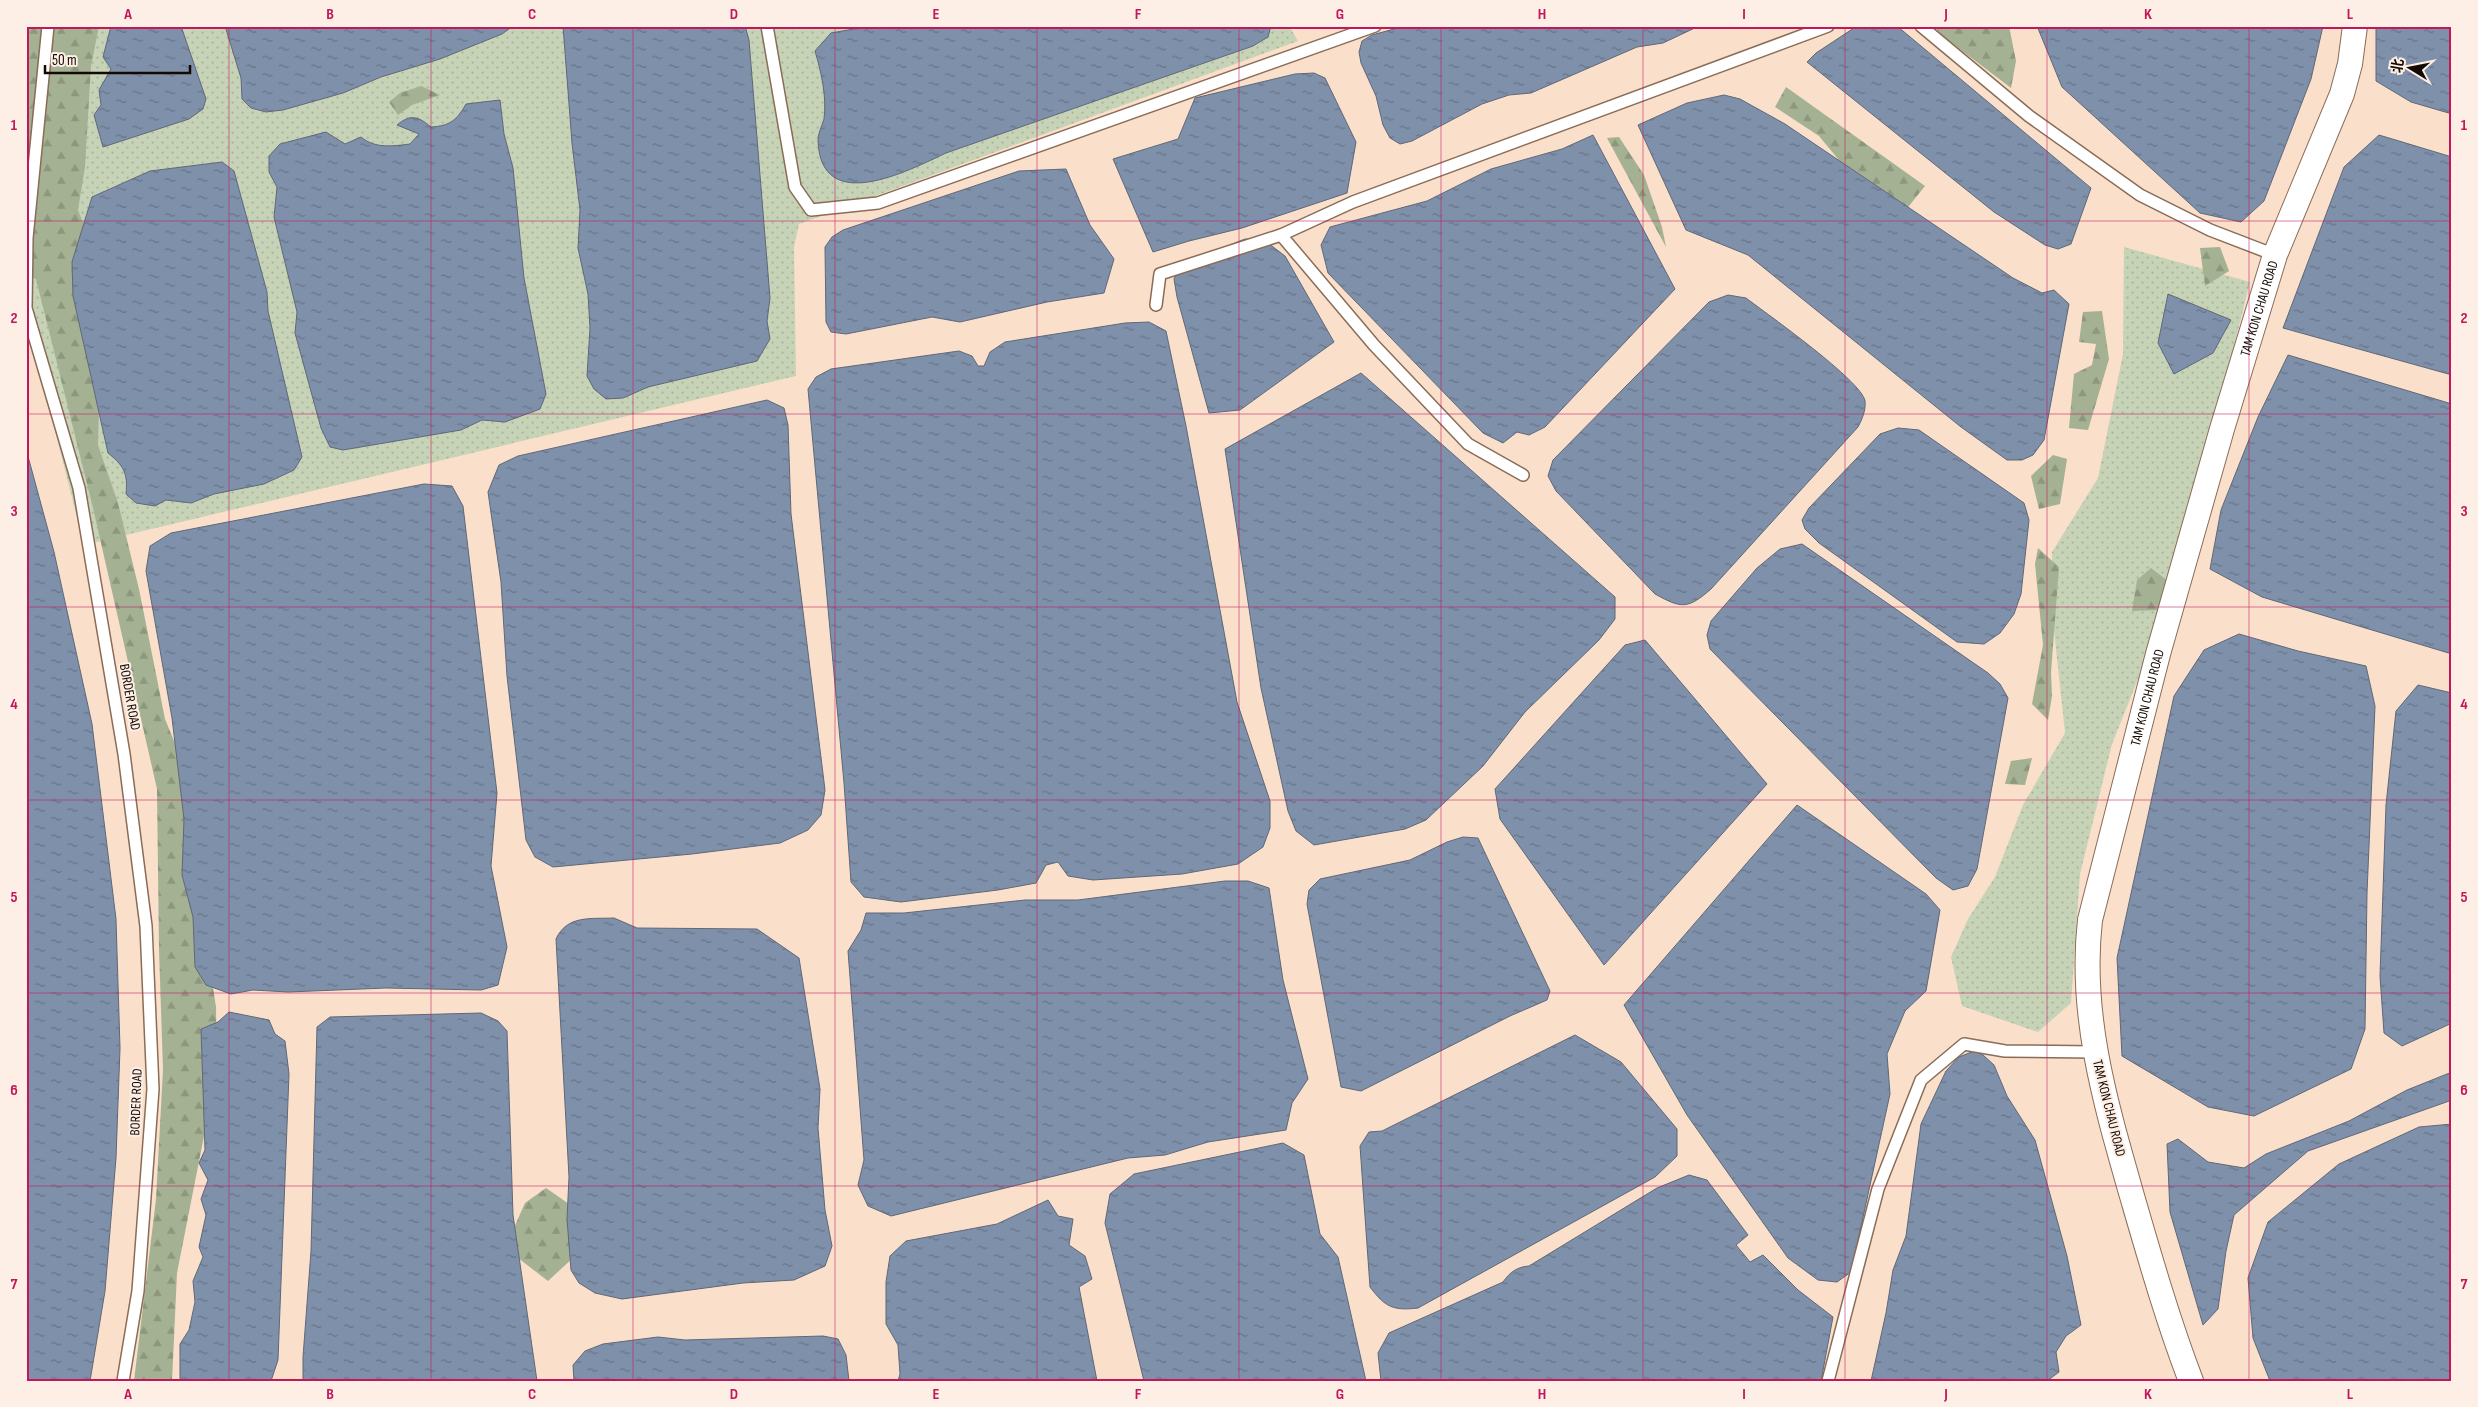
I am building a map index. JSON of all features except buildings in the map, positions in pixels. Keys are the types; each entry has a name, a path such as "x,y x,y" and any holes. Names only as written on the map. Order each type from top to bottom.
{"street":[{"name":"TAM KON CHAU ROAD","path":"2191,1381 2141,1228 2109,1118 2089,1015 2087,961 2090,920 2158,654 2222,429 2275,255 2342,94 2350,64 2355,26"}],"lane":[{"name":"BORDER ROAD","path":"48,26 27,238 26,308 79,488 124,754 146,926 153,1088 138,1291 123,1381"},
{"path":"768,26 795,187 811,210 878,203 1375,26"},
{"path":"1156,305 1160,274 1281,235 1353,202 1828,26"},
{"path":"1921,26 2029,116 2140,195 2217,233 2275,255"},
{"path":"1281,235 1374,345 1468,444 1523,475"},
{"path":"1828,1381 1878,1189 1920,1080 1964,1044 2006,1051 2095,1052"}],"green space":[{"path":"26,26 99,26 91,66 85,167 78,210 92,247 100,353 98,445 118,503 139,589 165,719 195,792 209,962 216,1007 217,1070 177,1273 172,1381 134,1381 156,1199 163,1070 157,789 93,508 36,279 26,274"},
{"path":"57,26 1289,26 1298,41 799,224 794,247 796,376 84,545 26,316"},
{"path":"1939,26 2009,26 2016,61 2011,88 1936,31"},
{"path":"421,86 440,95 412,105 398,115 389,102 400,93"},
{"path":"1786,87 1925,186 1905,211 1843,165 1819,136 1775,107"},
{"path":"1619,137 1644,175 1662,227 1666,247 1607,138"},
{"path":"2124,247 2250,282 2230,362 2138,679 2112,744 2080,874 2071,1003 2038,1032 1962,1006 1951,957 1968,919 1995,877 2023,805 2065,733 2053,621 2052,552 2098,478 2123,354"},
{"path":"2220,247 2229,271 2205,286 2200,248"},
{"path":"2102,311 2109,359 2088,430 2069,428 2074,374 2092,365 2096,344 2079,342 2083,312"},
{"path":"2053,455 2067,459 2060,504 2039,509 2031,476"},
{"path":"2038,548 2059,567 2051,672 2052,696 2048,720 2032,704 2043,645 2035,564"},
{"path":"2151,568 2172,584 2165,610 2132,611 2137,580"},
{"path":"2032,758 2025,785 2005,784 2011,761"},
{"path":"546,1188 579,1211 587,1245 548,1281 505,1248 525,1203"}],"water":[{"path":"111,26 181,26 206,99 203,109 189,119 103,147 94,115 101,105 99,90 111,69 103,57"},
{"path":"225,26 513,26 502,34 440,59 381,77 343,93 283,110 266,112 251,108 242,99 241,78"},
{"path":"563,26 745,26 749,40 770,298 767,321 770,339 757,361 648,387 623,398 606,399 594,389 587,376 590,328 588,294 578,248 580,210 572,143"},
{"path":"897,26 1271,26 1268,37 1253,46 946,153 890,177 869,182 850,183 834,177 823,164 818,141 824,119 825,102 815,51 831,33 854,29"},
{"path":"1405,26 1699,26 1663,43 1637,47 1531,93 1509,95 1482,104 1412,141 1400,144 1390,138 1383,125 1376,96 1361,63 1359,52 1362,41 1372,35"},
{"path":"1857,26 1897,26 2091,188 2071,244 2058,249 2045,245 1994,212 1807,62 1816,53"},
{"path":"2037,26 2323,26 2311,79 2264,201 2241,222 2200,213 2062,87"},
{"path":"2376,26 2452,26 2452,114 2411,102 2376,81"},
{"path":"1314,73 1325,78 1356,142 1347,193 1242,228 1153,252 1113,159 1178,139 1195,98 1295,74"},
{"path":"1724,95 1740,99 1785,124 2013,278 2042,293 2054,290 2069,304 2044,440 2033,455 2022,460 2007,460 1961,427 1748,255 1686,230 1638,125 1687,103"},
{"path":"500,100 504,134 513,168 524,278 546,394 540,409 505,422 482,420 461,430 343,450 330,447 321,428 295,333 297,312 274,217 277,187 269,172 269,156 280,144 326,132 345,144 361,137 378,145 410,144 419,134 397,125 406,119 422,120 431,127 448,124 456,118 466,104"},
{"path":"1593,135 1675,289 1545,427 1529,435 1517,432 1503,443 1483,433 1328,273 1321,245 1330,227 1427,201 1491,169 1562,149"},
{"path":"2379,135 2452,157 2452,375 2283,328 2344,167"},
{"path":"222,162 234,171 267,292 268,311 302,457 294,470 264,484 214,494 191,503 166,500 155,506 136,503 126,494 124,471 108,453 73,296 72,262 92,197 150,171"},
{"path":"1066,169 1090,225 1114,259 1104,293 1047,302 960,322 932,317 846,334 831,332 826,322 825,247 832,237 843,230 1019,171"},
{"path":"1245,239 1264,240 1285,256 1334,342 1240,410 1209,413 1177,297 1174,279 1181,264"},
{"path":"2168,294 2231,320 2213,353 2174,374 2158,343"},
{"path":"1728,295 1746,298 1832,364 1860,391 1865,401 1865,408 1858,427 1711,589 1696,600 1684,605 1655,594 1556,491 1548,476 1553,460 1709,302"},
{"path":"1149,322 1166,331 1186,426 1237,702 1270,801 1270,828 1263,847 1238,864 1182,874 1093,880 1068,876 1058,862 1046,865 1036,883 998,890 901,902 864,897 851,882 844,783 808,389 816,377 831,369 959,351 972,356 978,366 984,366 990,352 1005,342 1125,323"},
{"path":"2288,355 2452,404 2452,654 2262,597 2210,569 2221,510 2258,417"},
{"path":"1361,373 1615,597 1615,619 1599,640 1525,712 1483,766 1426,820 1405,829 1314,845 1296,831 1288,811 1261,688 1225,449"},
{"path":"767,400 784,408 788,425 791,514 825,790 821,815 808,830 780,843 692,854 553,867 535,857 526,840 507,676 501,582 488,492 499,465 518,456"},
{"path":"1898,428 1919,430 2024,503 2029,520 2021,594 2014,614 2000,633 1984,644 1957,642 1819,543 1805,529 1802,520 1809,508 1880,434"},
{"path":"26,449 54,552 92,724 116,919 120,1048 116,1158 105,1291 90,1381 26,1381"},
{"path":"424,484 452,486 463,506 497,793 491,866 507,947 498,985 481,990 386,988 288,992 253,990 231,994 206,985 195,967 193,917 182,875 184,819 172,718 146,571 150,546 171,533"},
{"path":"1802,544 1988,673 2000,684 2008,698 1977,869 1968,886 1953,890 1936,878 1710,649 1707,635 1711,621 1757,568 1780,549"},
{"path":"2239,634 2298,651 2366,666 2375,706 2367,893 2365,1029 2351,1069 2254,1116 2208,1107 2122,1056 2117,958 2174,696 2204,650"},
{"path":"1645,640 1767,784 1604,965 1500,819 1495,789 1625,645"},
{"path":"2418,685 2452,693 2452,1023 2402,1046 2384,1033 2380,976 2386,805 2396,711"},
{"path":"1797,805 1926,894 1940,910 1926,991 1905,1011 1887,1054 1890,1094 1851,1272 1837,1282 1818,1280 1788,1258 1687,1115 1624,1005"},
{"path":"1463,837 1478,838 1550,991 1547,1000 1510,1016 1361,1091 1341,1087 1307,904 1309,890 1320,879 1410,860 1447,842"},
{"path":"1225,881 1248,881 1269,888 1283,980 1308,1079 1292,1103 1286,1130 1208,1142 1165,1155 1128,1158 891,1216 868,1206 858,1185 864,1160 848,951 861,930 866,913 904,913 1025,900 1078,900"},
{"path":"614,918 637,928 757,929 799,958 820,1089 818,1128 825,1210 832,1246 825,1266 794,1280 743,1283 622,1299 595,1293 579,1283 571,1270 567,1219 569,1177 556,939 566,926 573,922 588,919"},
{"path":"229,1012 269,1020 275,1034 285,1041 289,1074 278,1360 271,1381 180,1381 180,1344 189,1330 195,1302 193,1281 203,1257 199,1247 206,1215 201,1199 208,1180 199,1163 205,1150 201,1029 218,1022"},
{"path":"481,1013 498,1021 507,1031 513,1215 537,1381 303,1381 311,1251 317,1027 330,1017"},
{"path":"1575,1035 1621,1062 1677,1129 1677,1156 1655,1177 1418,1308 1402,1309 1385,1303 1370,1287 1360,1146 1369,1132 1382,1131"},
{"path":"1974,1051 1983,1055 1994,1065 2007,1096 2035,1140 2067,1256 2081,1325 2066,1336 2056,1352 2059,1372 2047,1381 1871,1381 1893,1270 1906,1236 1921,1124 1946,1071 1959,1057"},
{"path":"2452,1072 2452,1100 2308,1151 2234,1215 2226,1251 2218,1309 2203,1325 2170,1212 2167,1144 2178,1139 2208,1162 2244,1168 2266,1154 2349,1121 2407,1090"},
{"path":"2452,1124 2452,1381 2270,1381 2253,1338 2248,1278 2268,1222 2339,1164 2419,1127"},
{"path":"1283,1143 1304,1155 1320,1234 1338,1257 1366,1381 1144,1381 1105,1223 1110,1194 1134,1174"},
{"path":"1689,1175 1707,1180 1748,1235 1736,1245 1750,1262 1763,1255 1798,1290 1833,1317 1821,1381 1381,1381 1378,1353 1389,1333 1503,1282 1514,1271 1529,1266 1657,1188"},
{"path":"1048,1200 1058,1216 1073,1219 1069,1245 1085,1256 1092,1279 1079,1287 1097,1381 898,1381 900,1374 898,1345 886,1324 886,1282 890,1256 906,1241 997,1224"},
{"path":"823,1336 838,1339 846,1355 849,1381 574,1381 573,1365 585,1351 603,1344 658,1337 685,1340"}]}
